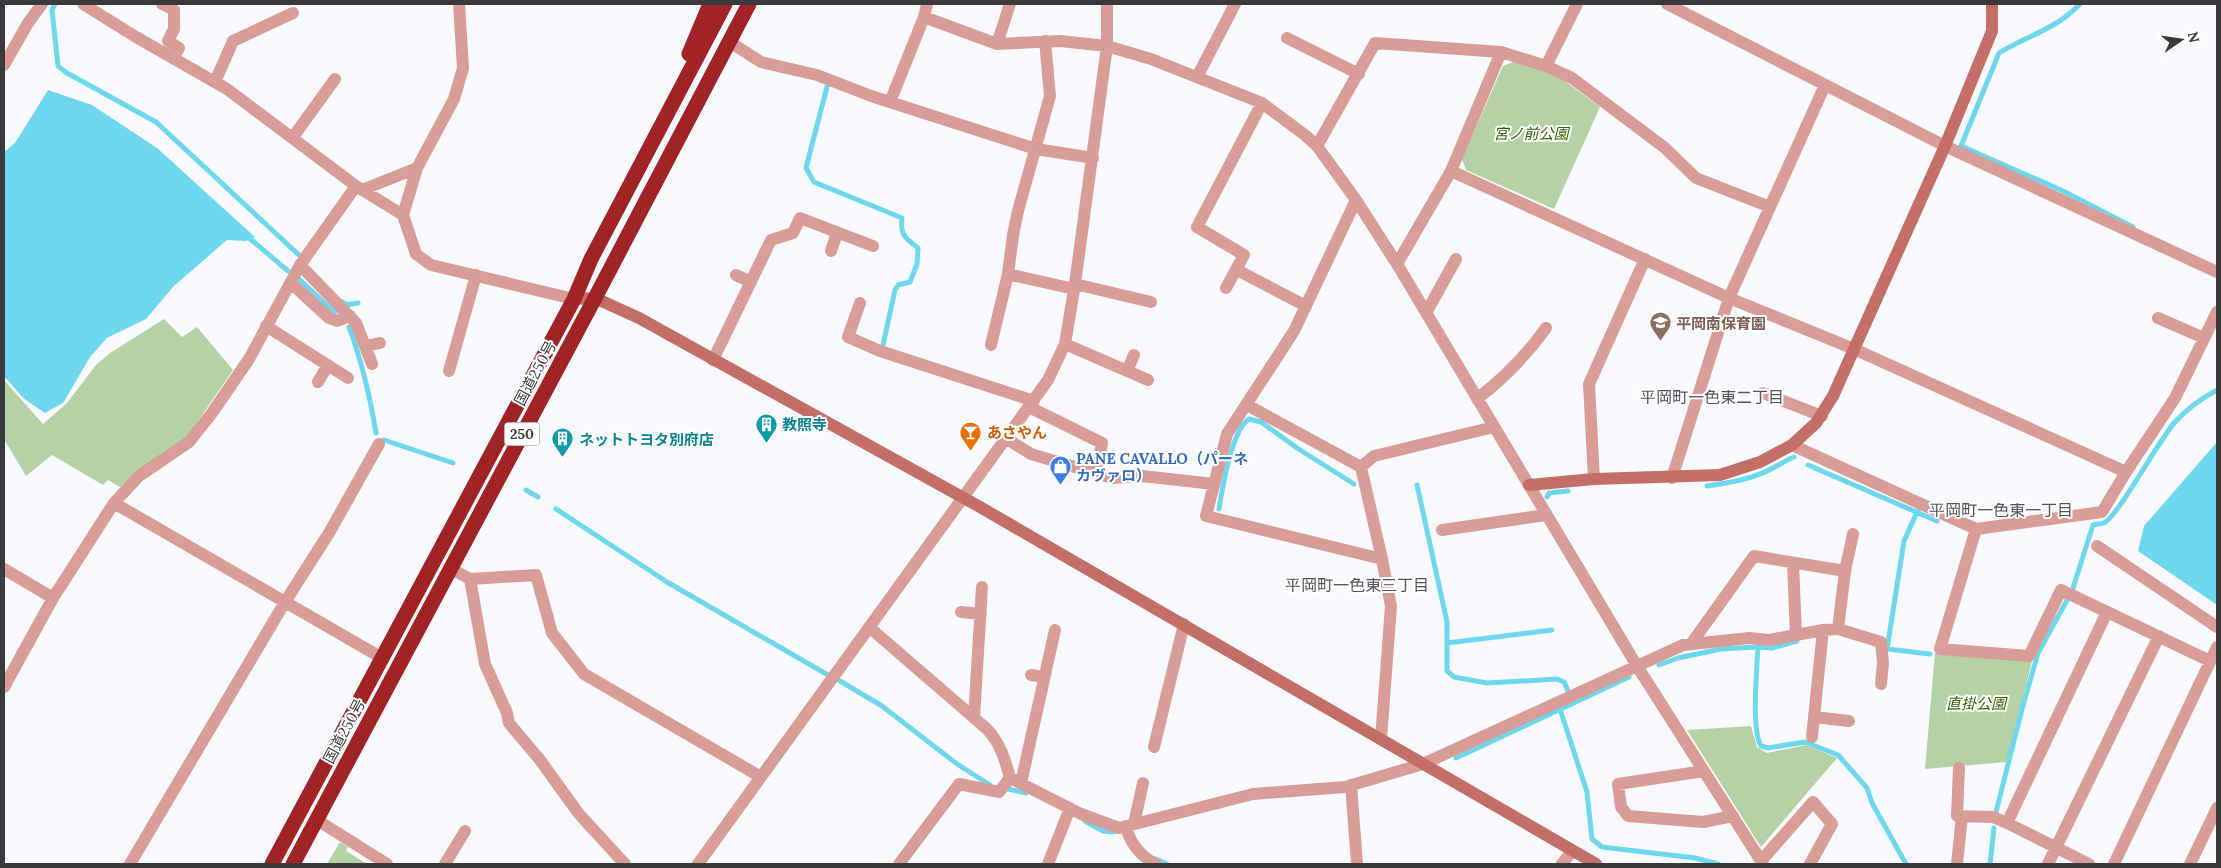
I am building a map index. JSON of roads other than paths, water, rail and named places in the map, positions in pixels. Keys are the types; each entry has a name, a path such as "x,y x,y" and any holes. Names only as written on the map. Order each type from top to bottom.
{"highway":[{"name":"250","path":"648,149 710,4"},
{"name":"国道250号","path":"272,864 574,298 591,260 648,149 725,4"},
{"name":"国道250号","path":"293,864 595,298 749,4"}],"street":[{"path":"4,65 28,23 42,4"},
{"path":"162,4 174,10 174,29 168,41 179,48 173,58"},
{"path":"458,4 463,68 454,99 417,168 403,215 416,254 431,265 574,298 595,298 639,318 964,498 1596,864"},
{"path":"890,102 924,17 927,4"},
{"path":"997,44 1010,4"},
{"path":"698,864 1048,380 1065,344 1075,287 1107,46 1107,4"},
{"path":"1197,77 1235,4"},
{"path":"1546,66 1577,4"},
{"path":"1667,4 1944,146 2217,272"},
{"path":"1529,484 1594,479 1720,475 1760,462 1792,446 1822,416 1833,396 1944,146 1992,31 1992,4"},
{"path":"88,5 215,82 293,137 359,188 403,215"},
{"path":"215,82 233,41 293,13"},
{"path":"924,17 997,44 1060,41 1107,46 1151,59 1262,103 1317,146 1356,200 1397,264 1637,666 1762,863 1813,802 1832,824 1810,864"},
{"path":"1287,38 1359,74"},
{"path":"991,345 1008,274 1012,235 1050,96 1045,41"},
{"path":"1317,146 1375,43 1500,52 1546,66 1572,78 1665,148 1696,178 1770,207"},
{"path":"736,46 761,62 817,75 890,102 1036,149 1093,158"},
{"path":"1397,264 1451,171 1500,52"},
{"path":"293,137 335,79"},
{"path":"1672,478 1729,298 1825,85"},
{"path":"1226,288 1244,255 1197,227 1262,103"},
{"path":"4,687 53,598 114,503 139,476 189,442 249,359 300,265 359,188 417,168"},
{"path":"1451,171 1729,298 1854,349 2126,472"},
{"path":"1356,200 1294,331 1227,434 1206,516 1382,559"},
{"path":"713,360 771,240 793,234 800,218 874,246"},
{"path":"831,251 837,233"},
{"path":"1426,313 1456,259"},
{"path":"1594,479 1589,384 1645,259"},
{"path":"300,265 356,323 372,364"},
{"path":"1236,270 1306,306"},
{"path":"1008,274 1151,302"},
{"path":"449,372 476,275"},
{"path":"736,275 751,282"},
{"path":"291,283 329,318 337,321 350,316"},
{"path":"860,303 848,337 880,351 1031,404 1102,443 1096,473"},
{"path":"1792,446 1976,528 2102,512 2175,398 2217,312"},
{"path":"2158,318 2204,338"},
{"path":"266,326 348,378"},
{"path":"1477,399 1502,380 1529,351 1546,328"},
{"path":"366,346 380,343"},
{"path":"1065,344 1148,380"},
{"path":"1127,370 1134,355"},
{"path":"318,382 328,365"},
{"path":"1763,394 1822,416"},
{"path":"1247,405 1360,467 1391,606 1381,739"},
{"path":"1360,467 1374,456 1494,427"},
{"path":"1006,438 1031,454 1112,478 1142,476 1214,484"},
{"path":"130,864 285,602 329,533 379,444"},
{"path":"114,503 382,658"},
{"path":"1442,530 1546,515"},
{"path":"1976,528 1940,649 2029,656 2061,590 2210,660"},
{"path":"1838,630 1845,571 1853,534"},
{"path":"2097,546 2217,627"},
{"path":"1691,644 1754,556 1845,571"},
{"path":"1793,563 1796,635"},
{"path":"450,568 470,579 536,575 552,633 584,674 687,732 761,777"},
{"path":"4,569 53,598"},
{"path":"470,579 485,664 507,712 508,723 540,760 579,814 625,864"},
{"path":"974,718 982,587"},
{"path":"961,612 981,614"},
{"path":"2007,823 2107,612"},
{"path":"1154,747 1184,624"},
{"path":"868,627 996,739 1016,780 1070,808 1119,828 1253,794 1351,785 1423,764 1683,645 1749,638 1769,640 1822,630 1838,630 1881,642 1883,663 1881,684"},
{"path":"899,864 959,784 999,792 1016,780 1044,677 1054,630"},
{"path":"1812,737 1822,630"},
{"path":"2048,864 2158,636"},
{"path":"2114,864 2217,647"},
{"path":"1031,675 1044,677"},
{"path":"1814,717 1849,721"},
{"path":"1959,768 1957,816 1993,817 2089,864"},
{"path":"1704,771 1618,784 1621,807 1628,816 1703,822 1733,816"},
{"path":"1142,783 1128,835 1137,849 1156,864"},
{"path":"1351,785 1357,864"},
{"path":"1048,864 1070,808"},
{"path":"2190,864 2217,808"},
{"path":"1957,864 1962,816"},
{"path":"317,820 387,864"},
{"path":"445,864 465,831"},
{"path":"1562,864 1572,851"}],"water":[{"path":"48,90 92,105 157,148 255,237 246,241 227,240 174,286 146,319 107,338 90,357 63,403 45,413 23,398 4,376 4,152 15,143"},
{"path":"2217,442 2217,605 2138,551 2144,526"}],"waterway":[{"path":"55,4 52,10 58,66 67,73 156,122 299,255"},
{"path":"2080,4 2061,20 1999,53 1961,146 2061,190 2133,227"},
{"path":"831,84 828,83 806,168 814,182 902,218 904,236 918,248 917,264 910,282 898,285 895,290 883,345"},
{"path":"247,236 288,271"},
{"path":"298,278 335,313"},
{"path":"342,302 347,305 358,303"},
{"path":"349,327 365,379 376,433"},
{"path":"1996,812 2038,653 2072,591 2093,525 2104,523 2119,507 2175,422 2194,404 2217,390"},
{"path":"1219,509 1225,474 1233,447 1243,425 1249,419 1261,422 1297,448 1354,484"},
{"path":"384,440 453,463"},
{"path":"1707,486 1749,478 1794,457"},
{"path":"1808,465 1937,521"},
{"path":"1417,485 1447,622 1447,671 1454,677 1487,683 1557,679 1564,682 1569,693"},
{"path":"526,490 538,497"},
{"path":"1547,497 1549,493 1568,491"},
{"path":"556,509 667,582 828,675"},
{"path":"1918,510 1904,541 1887,649 1930,654"},
{"path":"1447,643 1552,630"},
{"path":"1659,665 1678,658 1721,649 1772,648 1797,641"},
{"path":"1758,647 1755,713 1756,727 1761,746 1768,748 1805,742 1838,755 1867,788 1872,803 1906,864"},
{"path":"1456,758 1629,677"},
{"path":"840,681 882,706 957,764 990,785"},
{"path":"1560,709 1587,792 1592,839 1602,847 1695,858 1718,864"},
{"path":"1008,789 1026,793"},
{"path":"1085,821 1103,831 1114,832"},
{"path":"1990,864 1994,828"},
{"path":"1156,859 1167,864"}],"place":[{"name":"平岡南保育園","path":"1660,342"},
{"name":"教照寺","path":"766,443"},
{"name":"あさやん","path":"971,451"},
{"name":"ネットトヨタ別府店","path":"563,458"},
{"name":"PANE CAVALLO（パーネ カヴァロ）","path":"1060,486"}],"district":[{"name":"平岡町一色東二丁目","path":"1712,397"},
{"name":"平岡町一色東一丁目","path":"2001,510"},
{"name":"平岡町一色東三丁目","path":"1357,585"}],"park label":[{"name":"宮ノ前公園","path":"1531,133"},
{"name":"直掛公園","path":"1976,703"}]}
